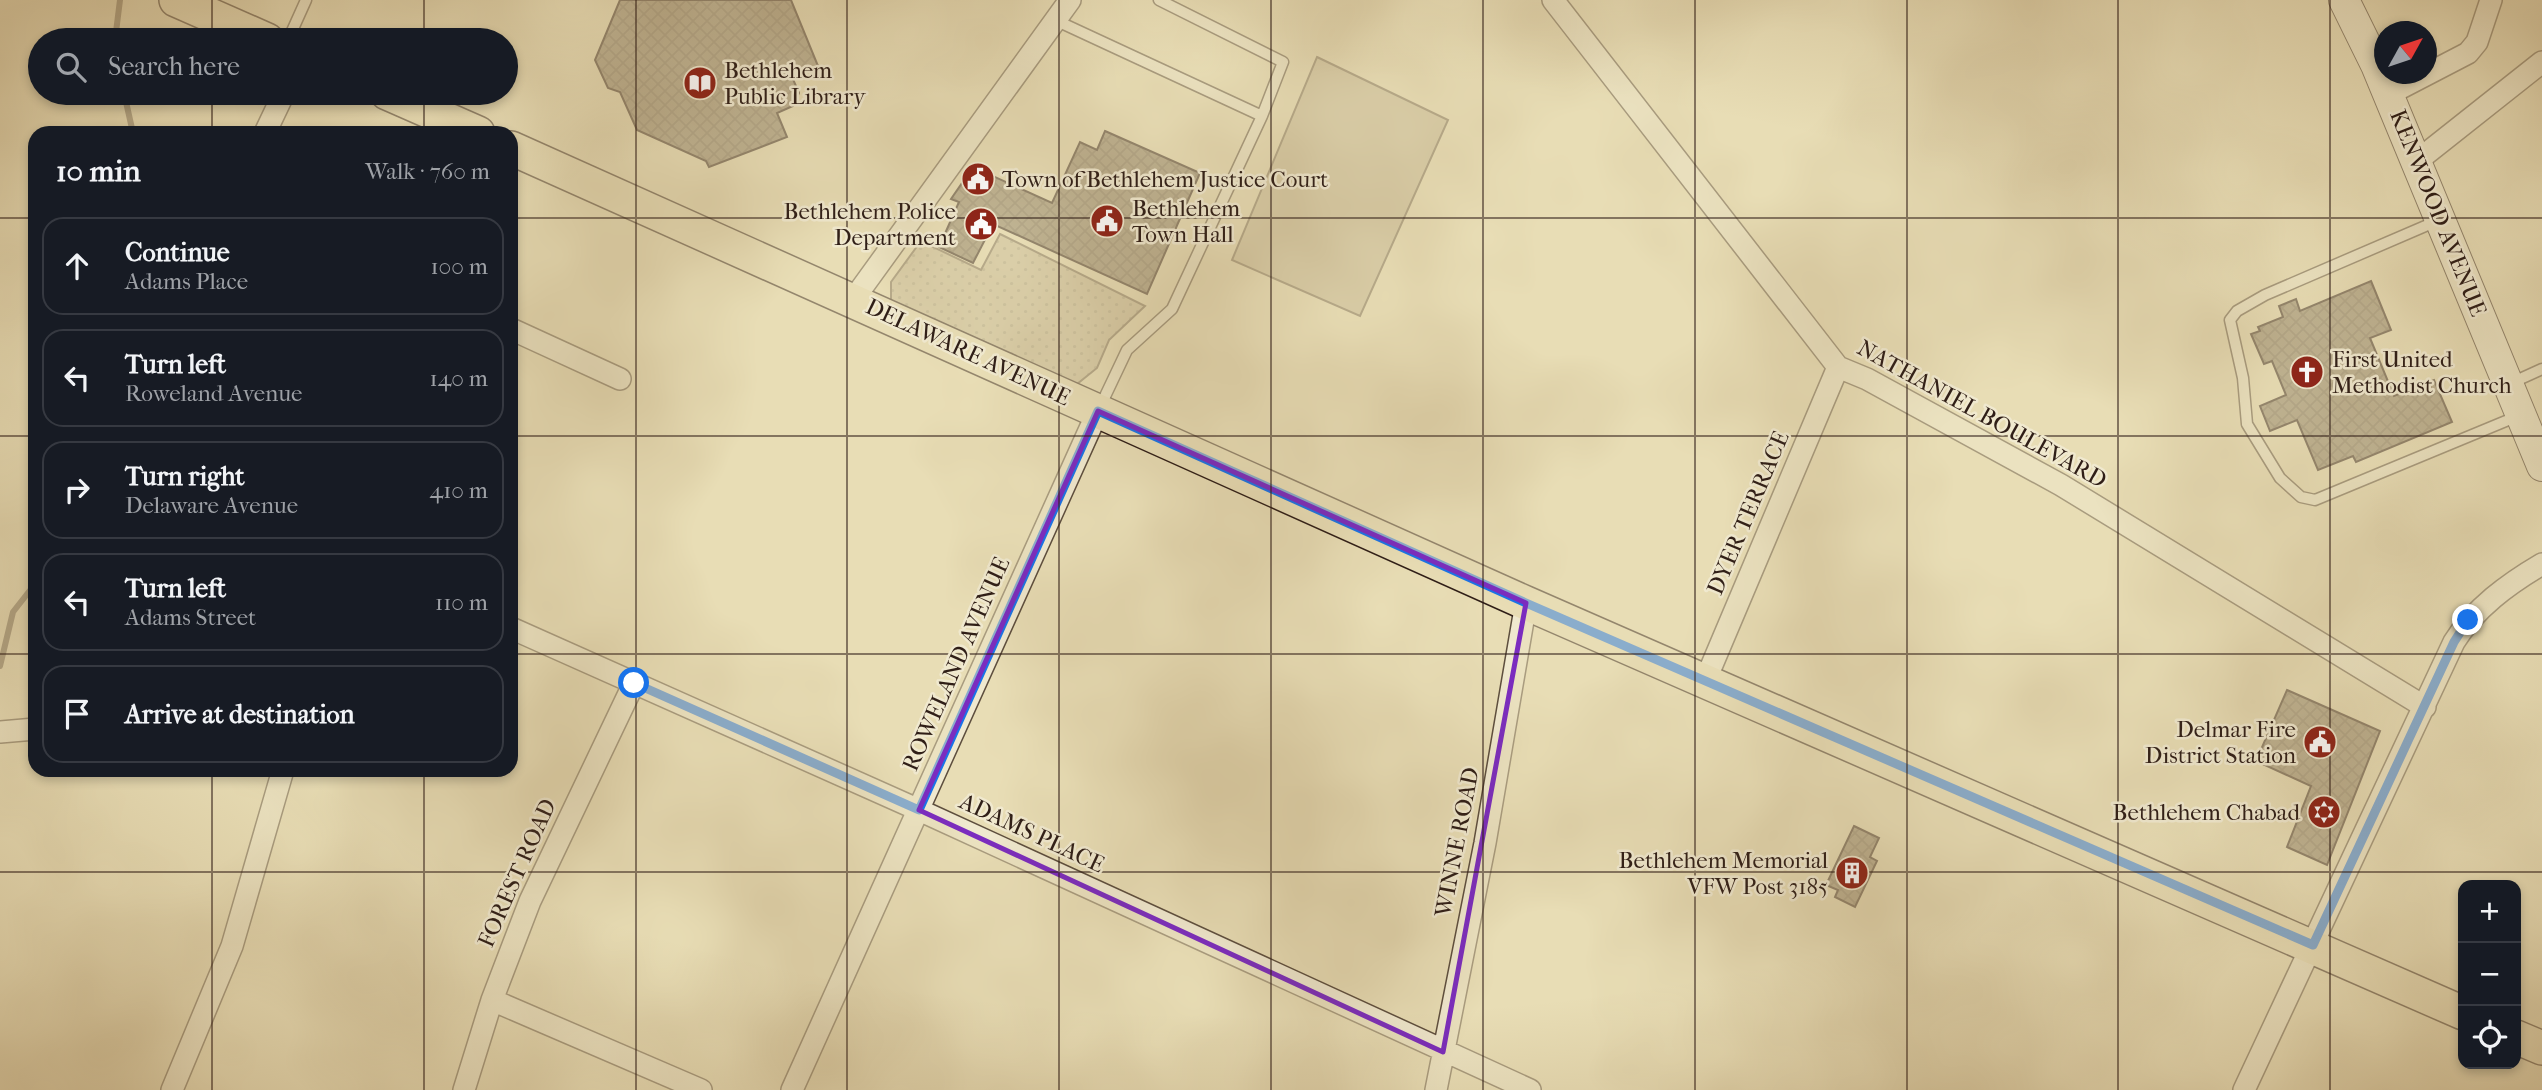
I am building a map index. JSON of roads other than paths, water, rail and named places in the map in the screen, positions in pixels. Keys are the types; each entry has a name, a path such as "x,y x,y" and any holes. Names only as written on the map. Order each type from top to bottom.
{"main road":[{"path":"176,0 240,28"},
{"name":"KENWOOD AVENUE","path":"2344,0 2389,94 2534,439"},
{"path":"414,105 462,126"},
{"name":"DELAWARE AVENUE","path":"518,156 853,300 1526,603 1706,679 2458,1011"},
{"path":"2521,1039 2542,1048"}],"street":[{"path":"853,300 1070,0"},
{"name":"NATHANIEL BOULEVARD","path":"1553,0 1776,291 1838,367 1867,379 2061,485 2425,707"},
{"path":"2389,94 2468,53 2477,42 2491,0"},
{"path":"2417,161 2542,62"},
{"path":"268,126 278,105"},
{"path":"518,332 620,379"},
{"name":"DYER TERRACE","path":"1706,679 1838,367"},
{"name":"ROWELAND AVENUE","path":"792,1090 1098,411"},
{"path":"2244,1090 2454,642 2468,620 2517,579 2542,564"},
{"name":"WINNE ROAD","path":"1436,1090 1485,842 1526,603"},
{"name":"ADAMS PLACE","path":"518,631 919,810 1530,1090"},
{"name":"FOREST ROAD","path":"464,1090 492,1000 530,901 634,683"},
{"path":"0,732 28,730"},
{"path":"172,1090 232,946 277,777"},
{"path":"492,1000 701,1090"}],"lane":[{"path":"293,28 306,0"},
{"path":"1098,411 1127,350 1172,309 1262,116 1283,62 1158,0"},
{"path":"1055,20 1262,116"},
{"path":"2441,219 2265,295 2237,311 2230,320 2243,378 2248,424 2280,478 2301,497 2315,500 2534,439"},
{"path":"2509,384 2542,369"}],"waterway":[{"path":"116,28 120,0"},
{"path":"127,105 131,126"},
{"path":"0,666 13,612 28,593"}],"place":[{"name":"Bethlehem Public Library","path":"700,83"},
{"name":"Town of Bethlehem Justice Court","path":"978,179"},
{"name":"Bethlehem Town Hall","path":"1107,221"},
{"name":"Bethlehem Police Department","path":"981,224"},
{"name":"First United Methodist Church","path":"2307,372"},
{"name":"Delmar Fire District Station","path":"2320,742"},
{"name":"Bethlehem Chabad","path":"2324,812"},
{"name":"Bethlehem Memorial VFW Post 3185","path":"1852,873"}]}
